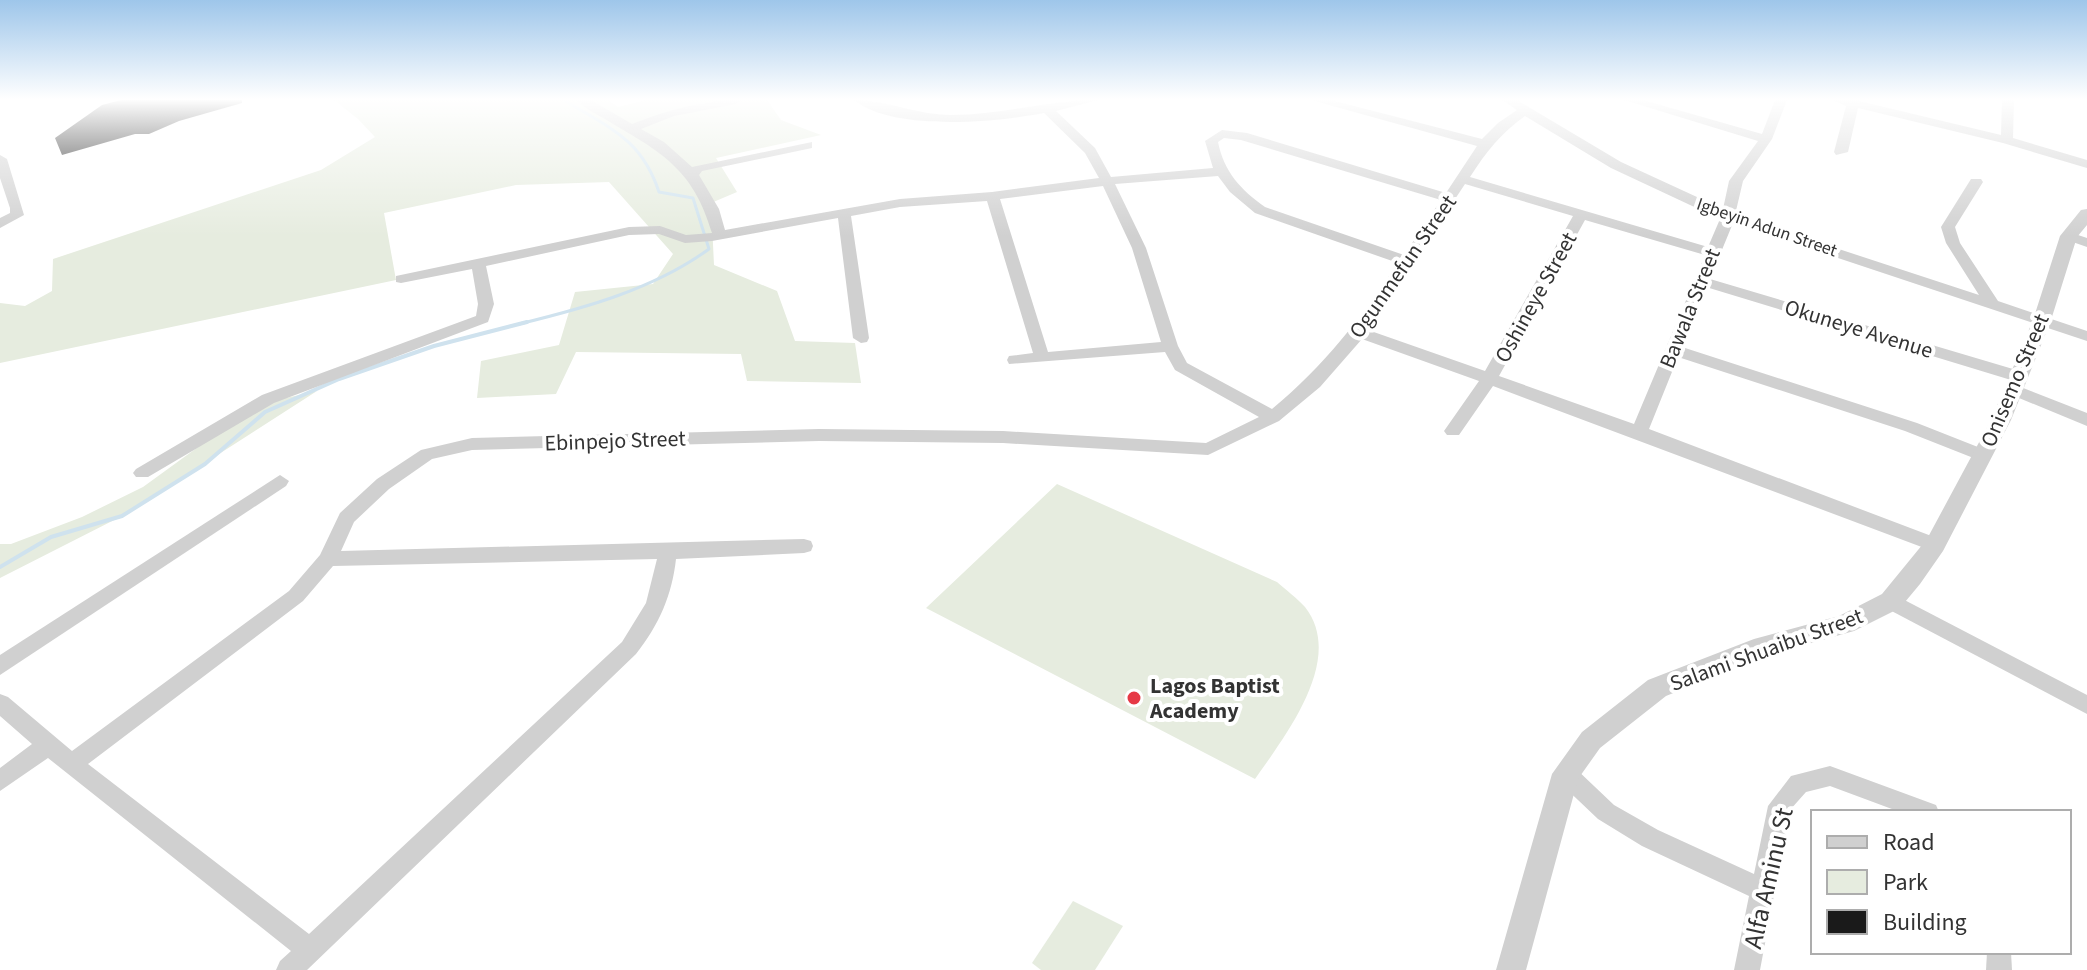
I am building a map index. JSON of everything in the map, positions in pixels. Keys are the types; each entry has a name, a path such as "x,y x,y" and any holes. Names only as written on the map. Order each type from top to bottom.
{"street":[{"path":"659,145 692,174 712,209 716,236"},
{"path":"692,174 698,168 806,145"},
{"path":"1084,145 1108,183 1139,248 1170,346 1181,366 1273,417"},
{"path":"1212,145 1219,172 1260,210 1405,260"},
{"path":"1270,145 1449,198"},
{"name":"Ogunmefun Street","path":"1273,417 1314,383 1359,332 1484,145"},
{"name":"Igbeyin Adun Street","path":"1585,145 1653,184 1728,217 2087,336"},
{"name":"Bawala Street","path":"1639,432 1728,217 1736,181 1762,145"},
{"path":"1841,152 1843,145"},
{"path":"2025,145 2087,164"},
{"path":"0,159 17,208 17,215 0,224"},
{"path":"401,279 629,231 660,230 685,239 716,236 900,203 992,196 1139,177 1219,172"},
{"path":"1462,179 1711,252"},
{"path":"1976,182 1948,227 1953,243 1992,304"},
{"path":"992,196 1042,357"},
{"path":"844,214 861,338"},
{"name":"Onisemo Street","path":"1935,545 2015,383 2042,320 2069,236 2087,214"},
{"name":"Oshineye Street","path":"1453,431 1489,379 1581,215"},
{"path":"2069,236 2087,243"},
{"path":"142,473 268,399 483,319 486,304 478,263"},
{"name":"Okuneye Avenue","path":"1701,281 2015,383 2087,420"},
{"path":"1359,332 1639,432 1935,545"},
{"path":"1015,360 1170,346"},
{"path":"1673,350 1911,427 1982,455"},
{"name":"Ebinpejo Street","path":"71,764 296,596 328,559 347,518 383,484 427,454 472,444 819,435 1003,437 1208,449 1273,417"},
{"path":"0,666 280,481"},
{"name":"Salami Shuaibu Street","path":"1511,970 1566,774 1591,740 1657,688 1754,649 1845,624 1891,601 1935,545"},
{"path":"328,559 804,546"},
{"path":"289,970 629,648 646,628 657,608 667,552"},
{"path":"1891,601 2087,705"},
{"path":"0,703 71,764 310,950"},
{"path":"0,781 48,745"},
{"path":"1566,774 1606,812 1650,838 1762,890"},
{"name":"Alfa Aminu St","path":"1747,970 1779,806 1799,783 1830,776 1923,810"}],"green space":[{"path":"361,145 774,145 716,158 737,192 711,203 714,265 777,291 795,341 855,343 861,383 747,381 741,354 576,352 556,394 477,398 481,361 559,345 575,292 653,284 673,254 609,182 516,185 384,213 396,280 0,363 0,303 25,306 52,291 53,259 321,170"},
{"path":"317,391 124,515 0,578 0,544 11,544 82,517 143,487 205,442 277,400"},
{"path":"1057,484 1277,582 1305,607 1316,628 1319,650 1315,673 1295,719 1255,779 926,608"},
{"path":"1073,901 1123,926 1095,970 1041,970 1032,963"}],"building":[{"path":"58,145 96,145 62,155"}],"waterway":[{"path":"519,324 618,296 665,275 709,249 693,198 659,192 652,174 631,145"},
{"path":"0,567 51,537 122,516 205,464 265,412 339,379 434,346 527,322"}],"place":[{"name":"Lagos Baptist Academy","path":"1134,698"}]}
